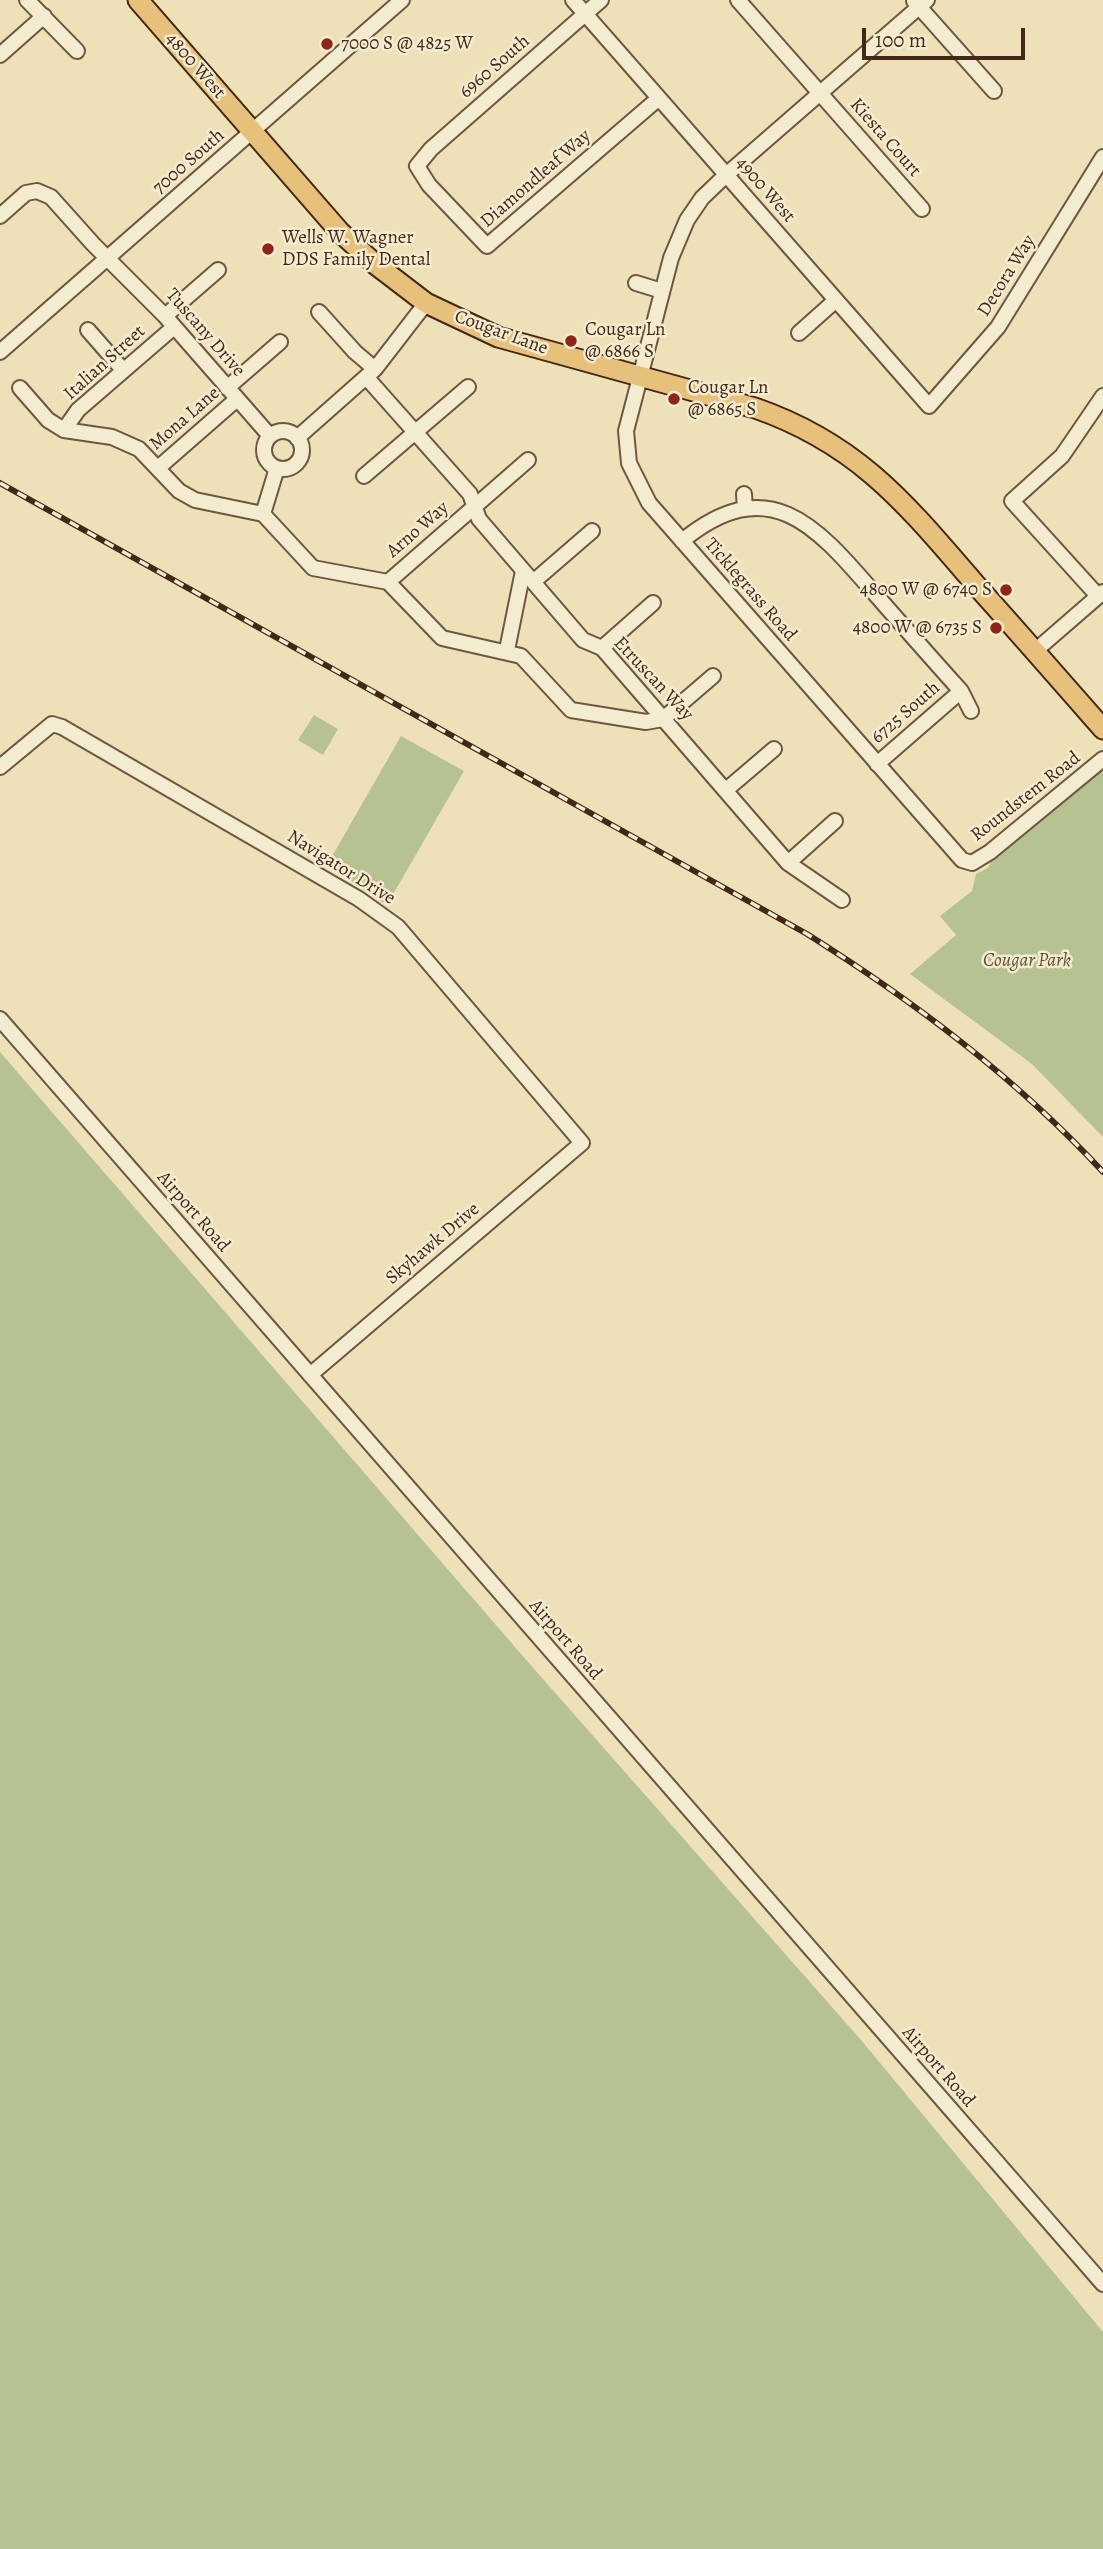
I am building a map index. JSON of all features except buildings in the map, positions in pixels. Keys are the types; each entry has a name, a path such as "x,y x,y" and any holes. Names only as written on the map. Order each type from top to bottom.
{"main road":[{"name":"4800 West","path":"138,0 252,132"},
{"name":"Cougar Lane","path":"252,132 351,243 426,303 490,334 776,415 843,450 899,497 1103,729"}],"street":[{"path":"27,0 76,51"},
{"name":"7000 South","path":"0,352 402,0"},
{"name":"4900 West","path":"573,0 929,406"},
{"name":"6960 South","path":"417,166 431,149 601,0"},
{"name":"Kiesta Court","path":"738,0 922,209"},
{"path":"920,2 994,92"},
{"name":"Ticklegrass Road","path":"920,2 702,198 675,245 638,375 626,431 629,463 642,494 959,858 972,863"},
{"path":"0,55 44,16"},
{"name":"Diamondleaf Way","path":"417,166 429,185 487,246 659,98"},
{"name":"Decora Way","path":"929,406 998,327 1103,157"},
{"name":"Tuscany Drive","path":"0,216 26,193 44,193 170,321 270,436"},
{"name":"Italian Street","path":"64,430 78,410 123,370 218,270"},
{"path":"636,283 662,291"},
{"path":"799,333 836,300"},
{"path":"297,438 371,374 426,303"},
{"name":"Etruscan Way","path":"319,312 355,352 416,431 470,494 479,519 583,640 602,648 788,863 842,900"},
{"path":"88,330 123,370"},
{"name":"Mona Lane","path":"158,468 280,342"},
{"path":"364,476 468,387"},
{"path":"20,388 48,420 64,430 127,442 158,468 179,491 195,500 263,514 313,568 388,582 442,638 451,642 507,650 521,656 570,710 646,722 663,719 713,676"},
{"path":"1035,651 1101,594 1012,501 1062,456 1103,396"},
{"path":"286,432 297,438 301,448 299,460 289,468 277,468 265,457 265,446 270,436 286,432"},
{"name":"Arno Way","path":"388,582 528,460"},
{"path":"263,514 277,468"},
{"path":"682,541 708,521 745,502 788,514 816,530 961,691 971,711"},
{"path":"507,650 528,576 592,531"},
{"path":"602,648 653,603"},
{"name":"6725 South","path":"877,764 961,691"},
{"name":"Navigator Drive","path":"0,767 52,724 74,733 359,899 398,928 582,1143"},
{"path":"726,790 774,749"},
{"name":"Roundstem Road","path":"972,863 1103,760"},
{"path":"788,863 835,821"},
{"name":"Airport Road","path":"0,1020 1103,2284"},
{"name":"Skyhawk Drive","path":"310,1375 582,1143"}],"green space":[{"path":"314,715 338,729 323,755 298,740"},
{"path":"401,736 464,771 387,905 327,865"},
{"name":"Cougar Park","path":"1103,767 1103,1137 1032,1064 910,974 956,935 940,916 972,891 976,874 988,868 994,856"},
{"path":"0,1052 528,1662 861,2040 1103,2332 1103,2549 0,2549"}],"railway":[{"path":"0,483 807,934 887,987 963,1043 1035,1105 1103,1172"}],"place":[{"name":"7000 S @ 4825 W","path":"327,44"},
{"name":"Wells W. Wagner DDS Family Dental","path":"268,249"},
{"name":"Cougar Ln @ 6866 S","path":"571,341"},
{"name":"Cougar Ln @ 6865 S","path":"674,399"},
{"name":"4800 W @ 6740 S","path":"1006,590"},
{"name":"4800 W @ 6735 S","path":"996,628"}]}
